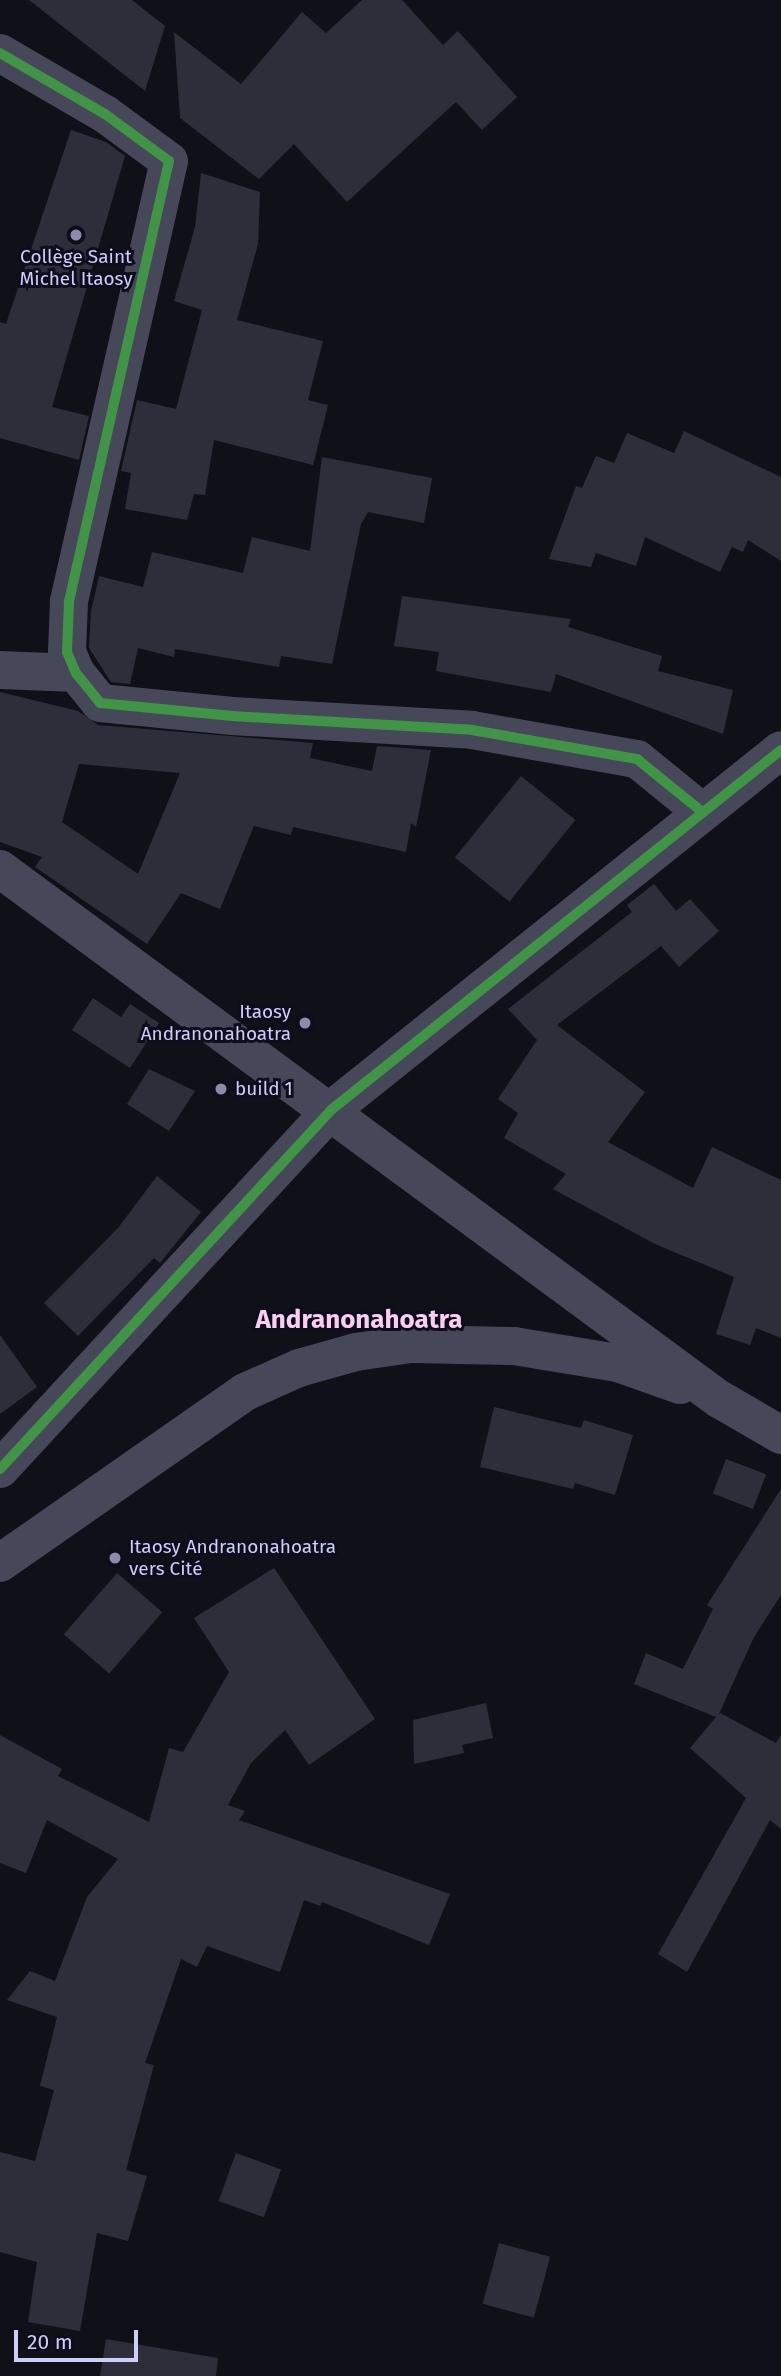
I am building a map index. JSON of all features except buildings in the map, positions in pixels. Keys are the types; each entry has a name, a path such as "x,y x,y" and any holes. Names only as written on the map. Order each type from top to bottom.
{"street":[{"path":"0,53 105,114 169,161 69,602 67,652 76,673 100,703 472,730 637,759 701,811"},
{"path":"0,670 76,673"},
{"path":"0,1469 331,1110 701,811 781,750"},
{"path":"0,869 331,1110 719,1399 781,1435"},
{"path":"0,1563 245,1392 299,1368 356,1352 410,1344 564,1352 618,1363 719,1399"}],"cycle path":[{"path":"0,53 105,114 169,161 69,602 67,652 76,673 100,703 232,716 472,730 637,759 701,811"},
{"path":"0,1469 331,1110 781,750"}],"place":[{"name":"Collège Saint Michel Itaosy","path":"76,235"},
{"name":"Itaosy Andranonahoatra","path":"305,1023"},
{"name":"build 1","path":"221,1089"},
{"name":"Itaosy Andranonahoatra vers Cité","path":"115,1558"}],"district":[{"name":"Andranonahoatra","path":"359,1320"}]}
